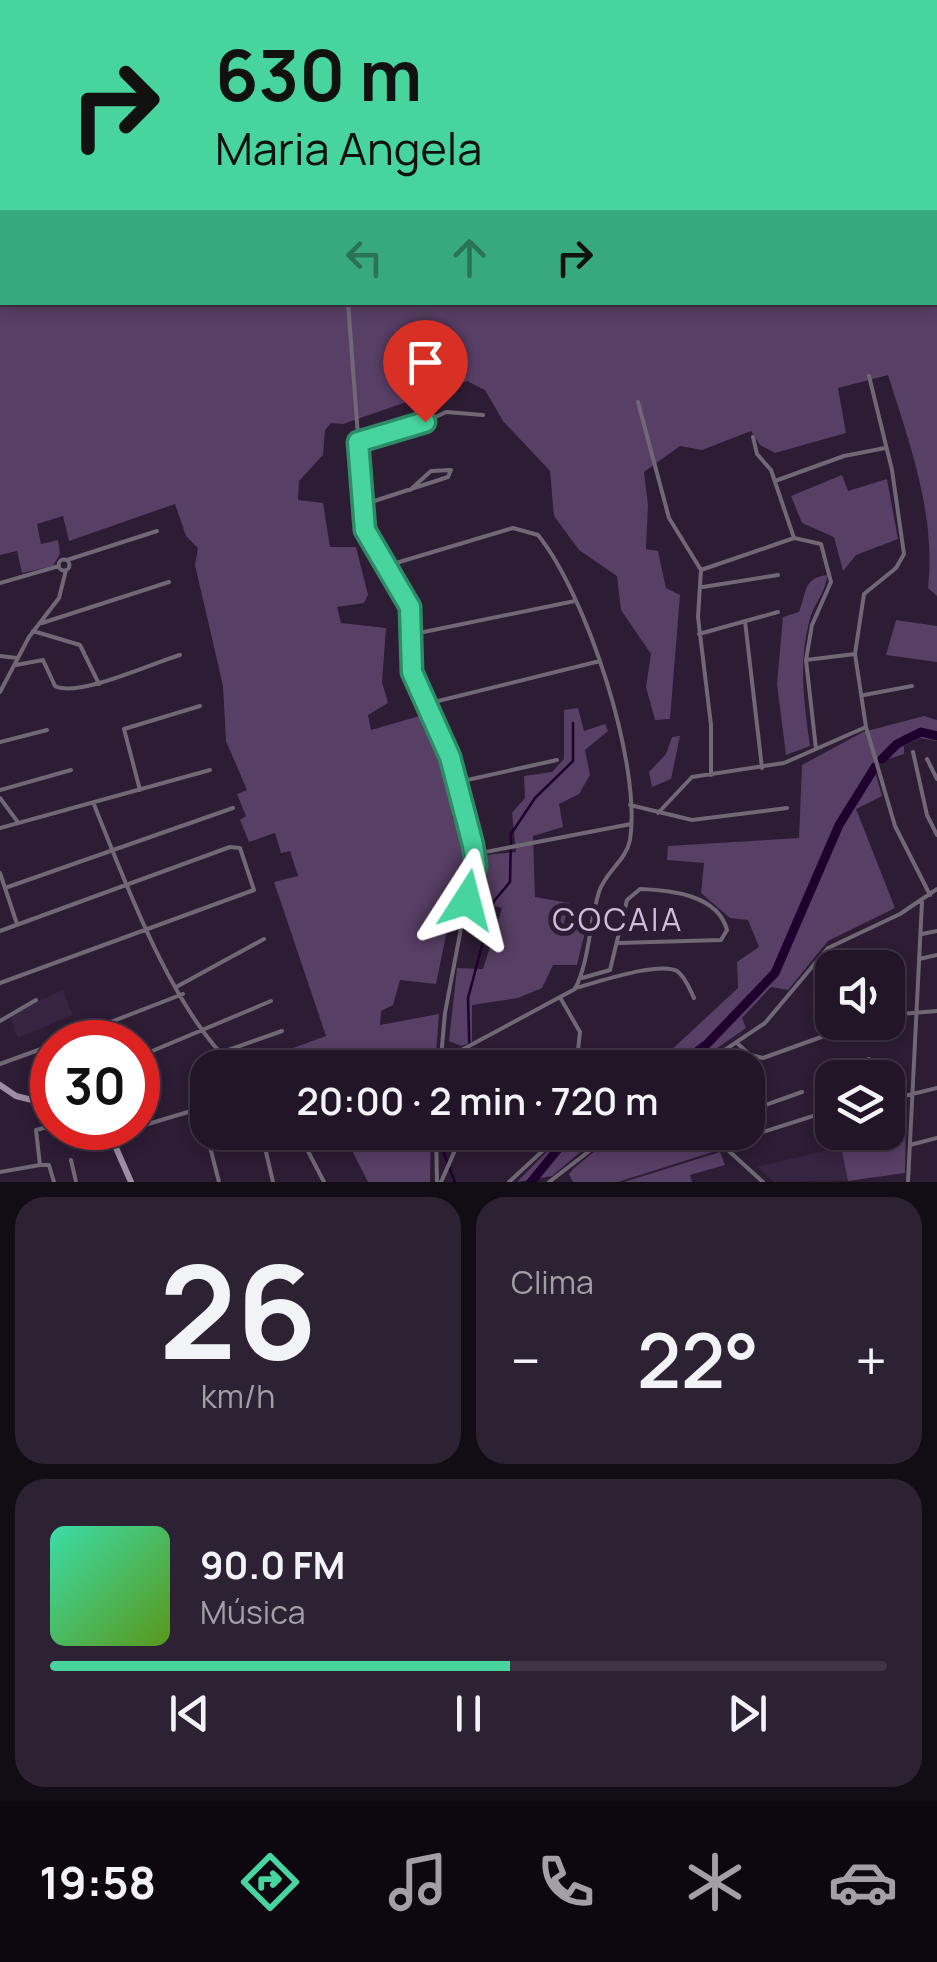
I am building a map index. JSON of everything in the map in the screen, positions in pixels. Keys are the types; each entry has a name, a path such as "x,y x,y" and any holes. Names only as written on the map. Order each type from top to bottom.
{"main road":[{"path":"0,1085 4,1094 28,1100"},
{"path":"115,1150 131,1182"}],"street":[{"path":"348,305 367,538 406,595 414,634 412,672 458,782 475,854 448,994 442,1050"},
{"path":"869,376 904,554 896,568 864,594 855,654 866,727 895,826 930,895"},
{"path":"638,402 670,518 701,570 699,634 712,725 711,775"},
{"path":"358,442 419,425 446,412 484,416"},
{"path":"754,437 757,454 770,466 794,538"},
{"path":"775,482 844,456 886,448"},
{"path":"364,504 444,480 451,470 431,471 410,490"},
{"path":"386,566 514,528 533,532 542,539 575,601 600,660 630,805 628,846 598,893 575,988"},
{"path":"0,584 157,530"},
{"path":"701,570 794,538 824,547 829,590 812,626 806,660 816,749"},
{"path":"0,692 33,631 59,598 67,560"},
{"path":"59,566 66,570"},
{"path":"703,587 778,575"},
{"path":"38,624 169,582"},
{"path":"414,634 575,601"},
{"path":"699,634 778,612"},
{"path":"745,620 762,768"},
{"path":"33,631 78,643 99,684"},
{"path":"806,660 855,654"},
{"path":"0,656 17,661 43,660 60,690 99,684 180,655"},
{"path":"426,704 600,660"},
{"path":"864,695 912,686"},
{"path":"140,790 124,729 200,706"},
{"path":"658,813 688,779 762,768 866,727"},
{"path":"0,742 47,730"},
{"path":"913,752 927,815 937,835"},
{"path":"926,759 937,779"},
{"path":"458,782 557,760"},
{"path":"0,790 71,770"},
{"path":"0,828 17,820 210,770"},
{"path":"0,798 17,820"},
{"path":"93,802 145,931 218,1050"},
{"path":"630,805 692,820 787,808"},
{"path":"6,888 232,808"},
{"path":"475,854 630,824"},
{"path":"0,931 230,847 240,848 254,890 0,983"},
{"path":"0,873 17,924"},
{"path":"579,978 610,970 627,900 640,889 707,902 721,914 726,930 721,940 618,943"},
{"path":"726,1050 775,1014 828,948 922,901 937,889"},
{"path":"908,1182 922,901"},
{"path":"922,934 937,931"},
{"path":"178,986 264,939"},
{"path":"920,959 937,955"},
{"path":"467,1050 575,988 644,971 672,970 682,977 694,998"},
{"path":"116,1020 183,994"},
{"path":"561,999 580,1032 574,1050"},
{"path":"0,1021 36,1000"},
{"path":"160,1048 271,1001"},
{"path":"905,1015 937,1011"},
{"path":"228,1050 282,1030"},
{"path":"737,1043 763,1058 815,1039"},
{"path":"0,1064 30,1053"},
{"path":"905,1096 937,1088"},
{"path":"765,1104 802,1092"},
{"path":"160,1119 190,1111"},
{"path":"765,1131 815,1115"},
{"path":"910,1145 937,1138"},
{"path":"38,1150 40,1165"},
{"path":"211,1150 219,1182"},
{"path":"266,1150 273,1182"},
{"path":"307,1150 324,1182"},
{"path":"437,1150 439,1182"},
{"path":"439,1182 455,1150"},
{"path":"509,1182 544,1150"},
{"path":"549,1182 591,1150"},
{"path":"728,1150 763,1182"},
{"path":"71,1160 76,1182"},
{"path":"0,1172 49,1165 54,1182"}],"shaded area":[{"path":"0,305 937,305 937,596 928,588 925,507 888,375 838,388 846,433 775,453 760,445 751,431 702,450 680,446 644,472 648,505 646,549 658,551 666,588 680,595 670,719 655,720 646,687 651,654 621,610 617,576 579,550 554,516 550,471 503,421 485,390 467,381 343,424 331,423 325,430 323,455 299,481 298,500 323,503 330,547 356,547 368,595 364,603 337,607 341,623 386,628 382,682 388,703 368,715 371,730 423,715 451,780 452,817 469,854 470,872 461,900 442,896 438,913 450,916 436,984 400,980 393,1005 381,1011 380,1025 439,1014 436,1050 288,1050 326,1036 274,882 298,876 290,851 281,853 275,833 249,842 240,820 246,816 237,794 247,790 226,741 223,686 195,565 198,548 186,536 175,504 69,541 63,516 37,524 41,544 58,540 60,554 53,566 22,573 17,551 0,555"},
{"path":"842,475 848,491 887,479 898,539 856,555 843,571 834,537 802,523 791,496"},
{"path":"827,575 810,619 804,651 810,746 786,755 777,684 783,617 799,612 810,583"},
{"path":"896,620 937,626 937,662 886,655"},
{"path":"578,708 584,731 605,724 608,731 585,750 590,775 579,794 559,804 563,827 533,836 535,897 569,903 564,923 585,932 577,965 553,965 542,988 518,998 472,1005 472,1042 461,1046 449,1041 457,968 483,969 502,908 473,901 486,855 516,852 512,813 525,798 524,776 552,772 564,759 564,710"},
{"path":"924,716 937,720 937,741 920,738 904,746 904,754 873,764 882,796 856,809 895,908 815,950 815,957 788,990 771,987 742,1018 746,1028 714,1050 671,1050 738,988 737,962 759,947 748,920 730,918 701,893 704,863 667,860 668,846 799,838 802,765 863,732"},
{"path":"680,736 671,779 652,787 649,772 666,754 672,737"},
{"path":"63,990 73,1015 61,1020 30,1020 30,1033 18,1038 9,1014"},
{"path":"906,1123 905,1173 848,1181 842,1150 905,1150"},
{"path":"352,1150 431,1150 430,1182 368,1182"},
{"path":"548,1150 583,1150 552,1176 517,1182"},
{"path":"596,1150 719,1150 618,1182 573,1182 569,1174"},
{"path":"842,1150 848,1181 774,1182 757,1167"},
{"path":"720,1152 725,1165 690,1175 692,1182 624,1182"}],"waterway":[{"path":"469,1050 468,998 494,901 510,882 511,834 535,798 573,761 573,723"},
{"path":"882,759 897,744 921,732 937,736"},
{"path":"699,1050 775,973 839,825 875,767"},
{"path":"445,1150 455,1182"},
{"path":"531,1182 557,1150"}],"district":[{"name":"COCAIA","path":"618,919"}],"route":[{"path":"425,422 358,442 364,485 363,518 367,538 406,595 414,634 412,672 458,782 476,865 467,900"}]}
